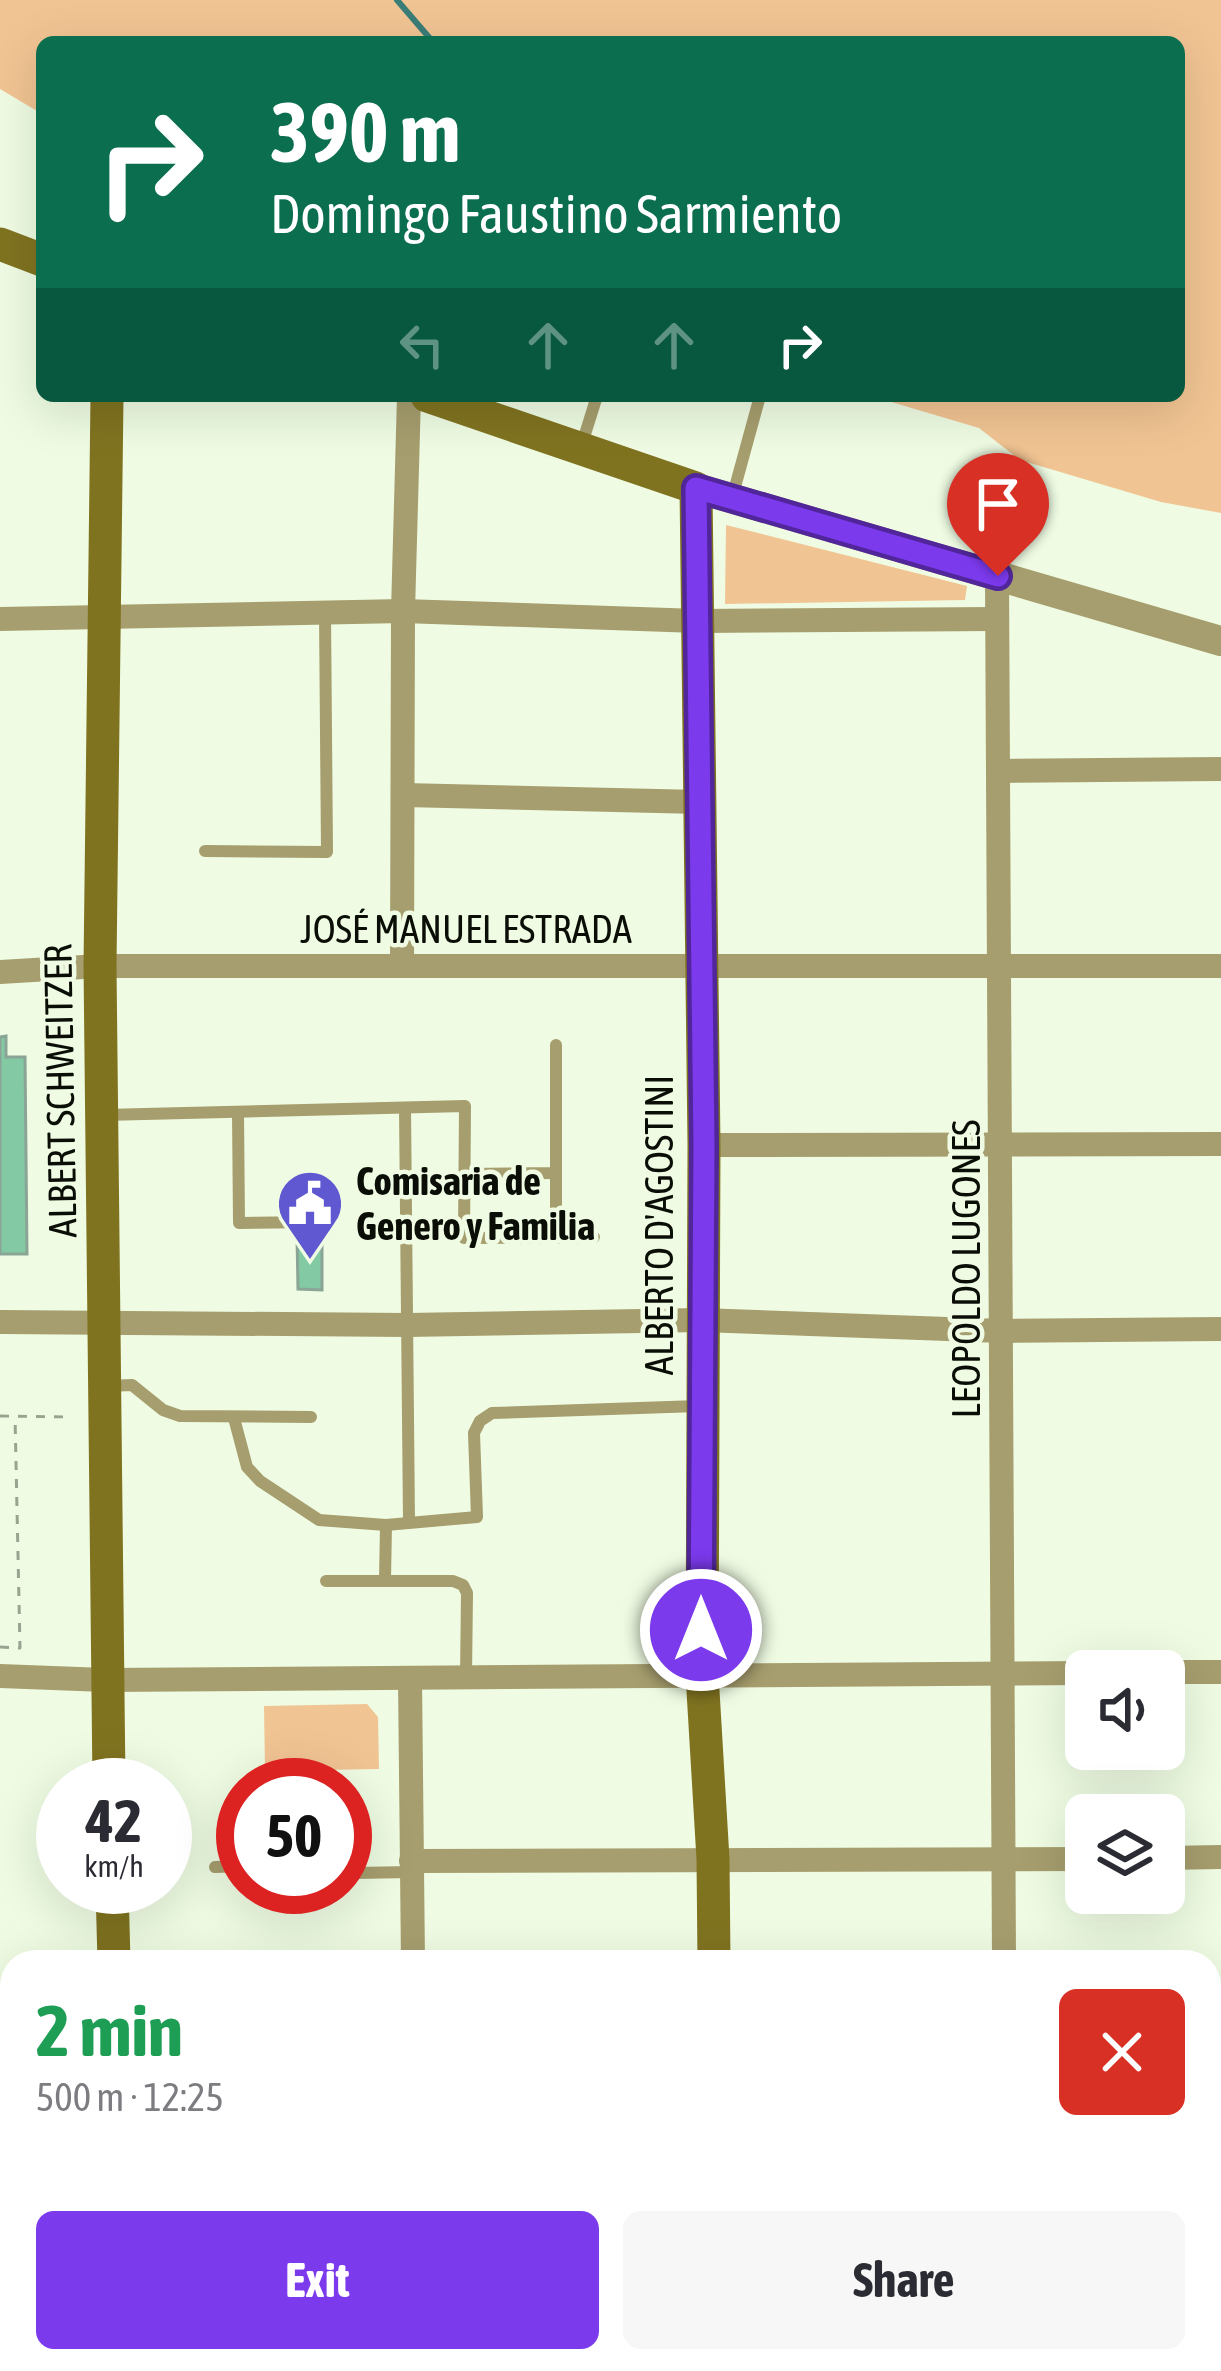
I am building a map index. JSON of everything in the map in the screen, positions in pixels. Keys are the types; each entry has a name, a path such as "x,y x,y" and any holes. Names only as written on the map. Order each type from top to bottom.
{"main road":[{"path":"0,244 36,259"},
{"path":"0,261 36,262"},
{"name":"ALBERT SCHWEITZER","path":"106,402 100,966 108,1758"},
{"path":"445,402 696,488"},
{"name":"ALBERTO D'AGOSTINI","path":"696,488 704,1145 702,1675 714,1950"},
{"path":"113,1914 114,1950"}],"street":[{"path":"402,965 409,402"},
{"path":"696,488 1221,641"},
{"name":"LEOPOLDO LUGONES","path":"998,576 1004,1950"},
{"path":"0,619 403,611 698,621 997,619"},
{"path":"998,771 1221,769"},
{"path":"404,795 700,802"},
{"name":"JOSÉ MANUEL ESTRADA","path":"0,973 100,966 1221,966"},
{"path":"704,1145 1221,1144"},
{"path":"0,1322 701,1321 1002,1330 1221,1329"},
{"path":"1185,1672 1221,1672"},
{"path":"0,1676 106,1680 1065,1673"},
{"path":"410,1678 413,1950"},
{"path":"1185,1858 1221,1857"},
{"path":"412,1867 712,1859 1065,1860"}],"lane":[{"path":"580,448 595,402"},
{"path":"732,499 758,402"},
{"path":"205,851 327,852 325,613"},
{"path":"556,1045 556,1237"},
{"path":"102,1115 465,1106 464,1238 594,1237"},
{"path":"405,1108 409,1521"},
{"path":"238,1113 239,1223 318,1222"},
{"path":"464,1174 556,1173"},
{"path":"105,1386 132,1385 163,1410 180,1416 311,1417"},
{"path":"235,1418 247,1467 305,1514 319,1520 386,1525 477,1517 474,1433 480,1421 492,1414 701,1406"},
{"path":"386,1525 386,1580"},
{"path":"326,1581 463,1585 467,1593 466,1677"},
{"path":"372,1871 412,1867"}],"path":[{"path":"0,1416 72,1417"},
{"path":"0,1647 20,1648 15,1416"}],"shaded area":[{"path":"0,0 1221,0 1221,513 1161,502 1020,460 979,428 891,402 1185,402 1185,36 36,36 36,110 0,89"},
{"path":"726,525 967,586 965,600 725,604"},
{"path":"367,1704 378,1717 379,1769 372,1769 372,1758 265,1758 264,1706"}],"building":[{"path":"6,1036 6,1057 25,1057 27,1254 0,1254 0,1037"},
{"name":"Comisaria de Genero y Familia","path":"322,1234 322,1290 298,1289 297,1236"}],"waterway":[{"path":"397,0 428,36"}],"place":[{"name":"Comisaria de Genero y Familia","path":"310,1262"}],"route":[{"path":"701,1630 704,1145 696,488 998,576"}]}
